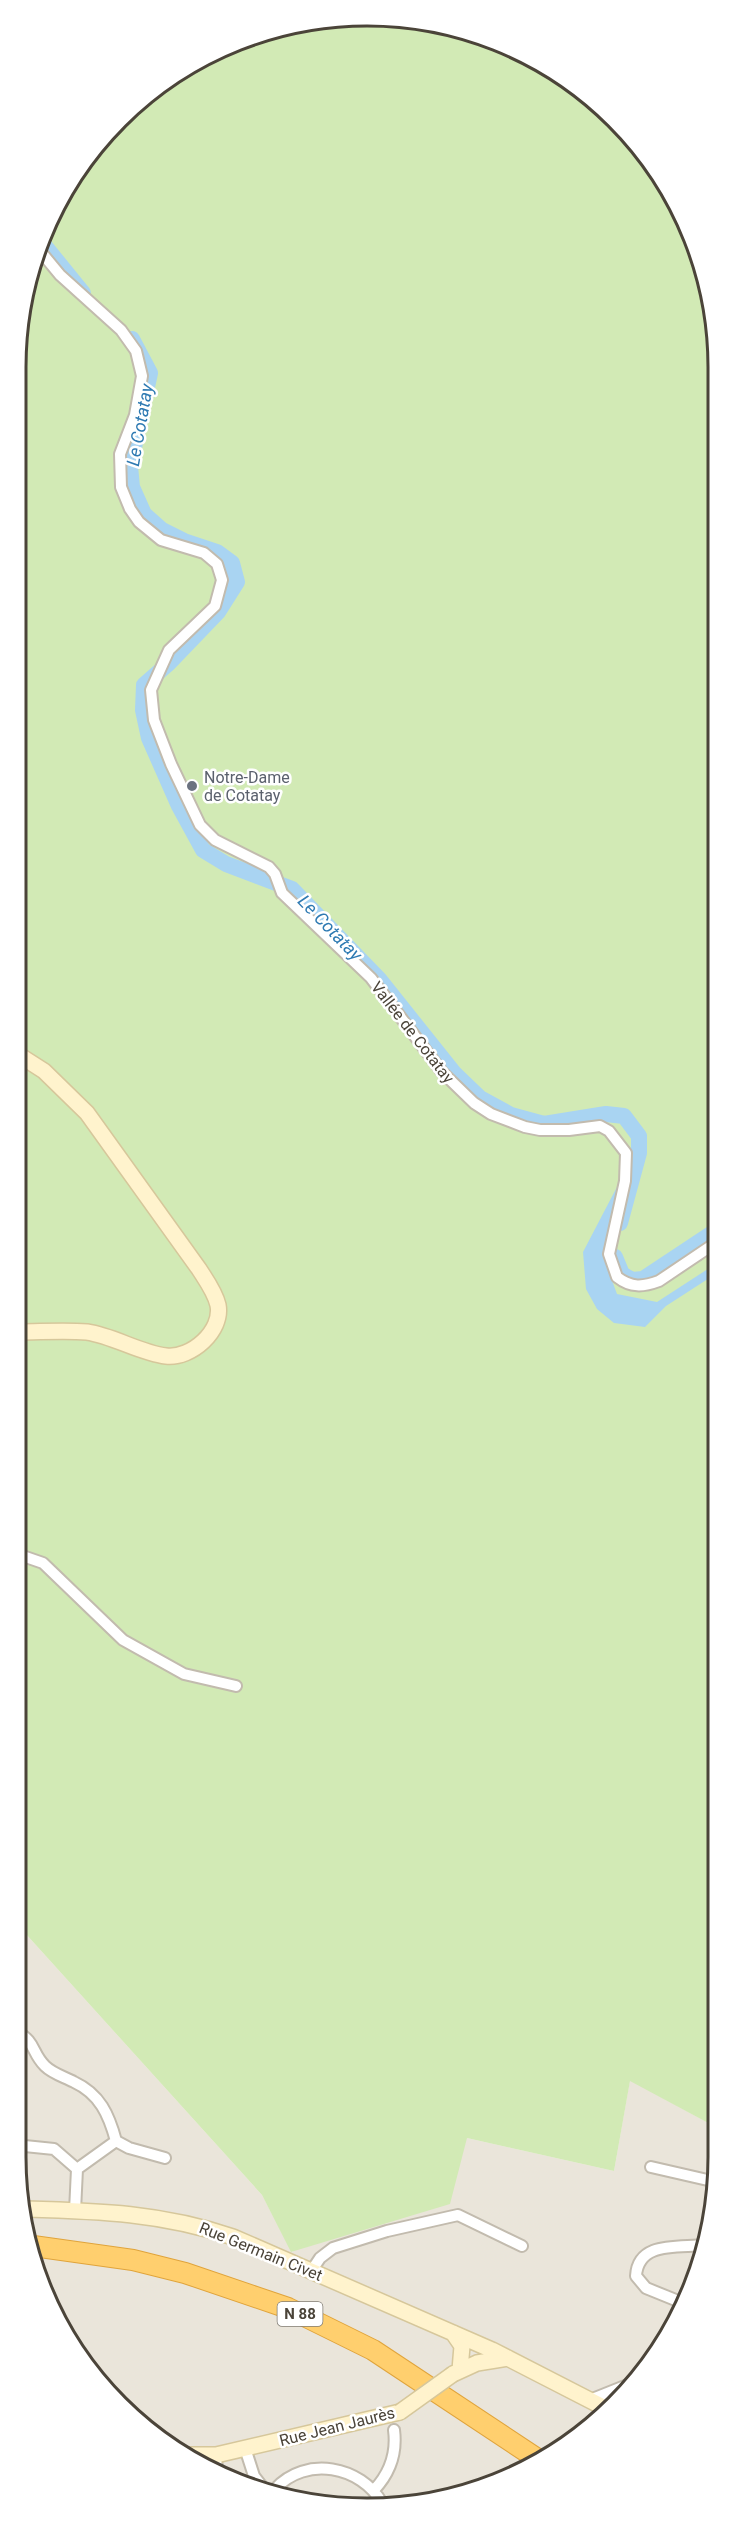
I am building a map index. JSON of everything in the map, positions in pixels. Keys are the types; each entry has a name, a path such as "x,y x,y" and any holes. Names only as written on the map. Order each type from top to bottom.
{"highway":[{"name":"N 88","path":"38,2247 133,2260 185,2273 288,2308 373,2350 532,2455"},
{"name":"N 88","path":"42,2261 84,2264 168,2281 247,2306 310,2331 371,2362 415,2389 520,2461"}],"street":[{"name":"Vallée de Cotatay","path":"44,256 60,275 121,330 138,357 142,376 135,415 120,454 121,487 130,509 140,522 161,540 204,553 216,564 222,580 215,606 176,641 162,662 152,690 154,720 171,764 200,825 215,840 269,867 275,874 282,893 371,978 442,1072 474,1103 513,1124 533,1129 569,1130 600,1126 609,1131 626,1153 625,1180 609,1254 617,1277 634,1286 650,1284 659,1281 708,1248"},
{"path":"26,1059 44,1071 87,1113 199,1269 213,1292 218,1316 213,1330 192,1351 167,1356 103,1335 85,1332 26,1332"},
{"path":"26,1557 43,1563 123,1640 184,1674 236,1686"},
{"path":"26,2038 32,2043 44,2065 53,2072 85,2087 101,2102 117,2141 129,2148 165,2158"},
{"path":"77,2169 117,2141"},
{"path":"26,2146 54,2149 77,2169"},
{"path":"651,2167 708,2180"},
{"path":"75,2211 77,2169"},
{"name":"Rue Germain Civet","path":"29,2209 138,2214 198,2226 232,2237 450,2331 600,2405"},
{"path":"312,2270 320,2258 333,2248 387,2231 458,2215 522,2246"},
{"path":"676,2300 646,2288 636,2276 636,2264 644,2255 655,2250 696,2246"},
{"path":"450,2331 462,2346 456,2372"},
{"name":"Rue Jean Jaurès","path":"202,2455 216,2455 400,2412 456,2372 477,2363 508,2358"},
{"path":"590,2400 615,2390"},
{"path":"374,2490 389,2470 393,2454 394,2430"},
{"path":"245,2448 257,2479"},
{"path":"216,2455 216,2462"},
{"path":"279,2486 292,2475 323,2468 351,2474 374,2490 378,2497"}],"shaded area":[{"path":"26,1934 262,2195 292,2252 467,2138 614,2171 630,2080 708,2123 708,2178 702,2223 683,2287 663,2327 624,2381 592,2413 538,2452 498,2472 455,2486 412,2495 367,2498 322,2495 279,2486 236,2472 196,2452 142,2413 110,2381 83,2346 51,2287 32,2223 26,2178"}],"green space":[{"path":"389,26 434,32 498,51 538,71 592,110 624,142 663,196 683,236 697,279 706,322 708,345 708,2123 630,2081 614,2171 467,2138 450,2204 291,2252 262,2195 26,1934 26,345 32,300 51,236 71,196 96,159 142,110 196,71 236,51 279,37 322,28"}],"water":[{"path":"618,1185 603,1256 617,1294 657,1302 708,1269 708,1279 666,1306 645,1327 614,1323 597,1309 586,1289 583,1252"}],"waterway":[{"name":"Le Cotatay","path":"47,248 83,293"},
{"name":"Le Cotatay","path":"132,339 150,373 130,466 132,487 144,514 162,530 184,541 217,552 232,563 237,582 218,612 169,663 144,685 143,710 149,738 179,806 203,850 226,864 292,889 379,979 454,1073 480,1098 511,1115 544,1124 606,1114 624,1116 639,1136 639,1153 620,1223"},
{"name":"Le Cotatay","path":"615,1257 622,1274 632,1280 643,1279 708,1236"}],"place":[{"name":"Notre-Dame de Cotatay","path":"192,786"}]}
